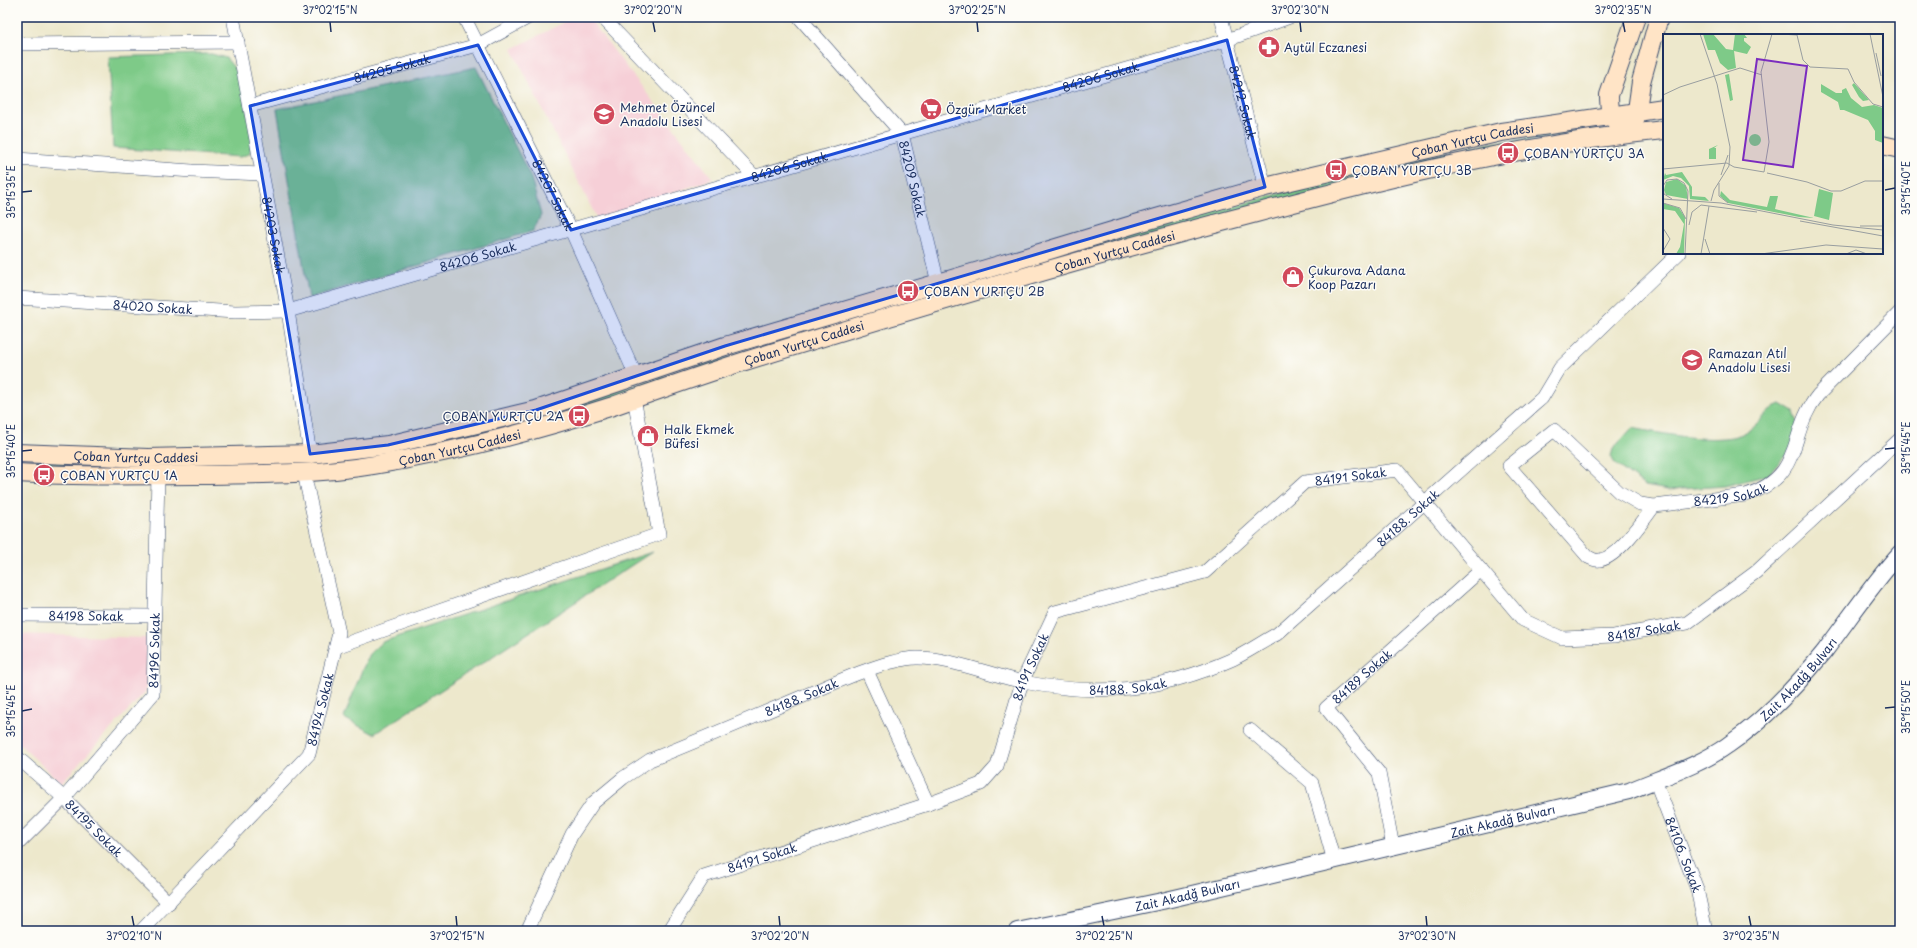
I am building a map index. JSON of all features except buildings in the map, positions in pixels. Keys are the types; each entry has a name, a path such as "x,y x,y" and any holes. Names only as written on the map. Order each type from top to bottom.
{"main road":[{"path":"1636,17 1609,95 1609,105 1616,122 1633,131 1661,130"},
{"path":"1633,131 1631,126 1636,117 1639,91 1658,17"},
{"name":"Çoban Yurtçu Caddesi","path":"17,453 148,458 310,454 388,445 453,431 536,410 725,346 1264,187 1501,132 1661,108"},
{"name":"Çoban Yurtçu Caddesi","path":"17,473 44,475 304,474 371,466 431,454 520,434 736,364 1162,237 1362,186 1488,156 1604,138 1633,131"},
{"path":"1883,145 1900,149"}],"street":[{"name":"84203 Sokak","path":"233,17 288,311 310,454"},
{"name":"84207 Sokak","path":"464,17 571,230 636,376"},
{"name":"84205 Sokak","path":"250,106 478,45 529,17"},
{"path":"602,17 755,177"},
{"name":"84212 Sokak","path":"1221,17 1264,187"},
{"name":"84206 Sokak","path":"288,311 1227,40 1290,17"},
{"name":"84209 Sokak","path":"806,19 902,134 938,283"},
{"path":"17,44 238,42"},
{"path":"17,159 146,169 262,174"},
{"name":"84188. Sokak","path":"527,931 572,834 593,804 623,778 650,760 839,681 897,661 916,658 938,660 1022,682 1068,689 1112,690 1149,687 1195,674 1235,658 1277,634 1542,398 1560,368 1678,254"},
{"name":"84020 Sokak","path":"17,298 235,312 288,311"},
{"name":"84219 Sokak","path":"1654,506 1637,531 1609,556 1599,560 1594,560 1588,558 1509,466 1554,430 1619,492 1640,504 1654,506 1746,494 1761,490 1774,481 1784,470 1792,456 1808,407 1900,312"},
{"path":"336,647 659,534 634,398"},
{"name":"84187 Sokak","path":"1424,503 1523,620 1562,638 1614,636 1687,623 1756,572 1900,439"},
{"name":"84191 Sokak","path":"669,931 704,876 928,804 981,784 997,766 1022,682 1055,612 1205,572 1305,482 1397,470 1424,503"},
{"name":"84194 Sokak","path":"141,931 309,754 339,632 304,474"},
{"name":"84196 Sokak","path":"17,845 64,798 153,694 158,475"},
{"name":"Zait Akadğ Bulvarı","path":"1016,931 1393,848 1629,791 1690,766 1728,746 1783,698 1823,653 1881,575 1900,553"},
{"name":"84189 Sokak","path":"1393,848 1380,773 1326,708 1480,570"},
{"name":"84198 Sokak","path":"17,615 154,616"},
{"path":"867,671 928,804"},
{"path":"1250,730 1312,783 1334,861"},
{"name":"84195 Sokak","path":"17,757 64,798 169,903"},
{"name":"84106. Sokak","path":"1655,780 1697,889 1706,931"}],"highlighted area":[{"path":"1227,40 1265,187 725,346 536,410 388,445 310,454 250,106 478,45 571,230"}],"shaded area":[{"name":"Mehmet Özüncel Anadolu Lisesi","path":"574,17 588,17 713,179 597,219 512,49"},
{"path":"17,634 147,638 146,691 61,783 17,742"}],"green space":[{"path":"212,54 226,58 241,76 253,143 249,154 240,157 113,148 108,57"},
{"path":"476,67 531,178 541,215 533,231 309,298 277,109"},
{"path":"1600,127 1594,131 1488,147 1436,159 535,421 418,451 309,465 67,467 17,464 17,460 312,461 587,401 1065,253 1297,189 1435,155 1488,144"},
{"path":"1781,404 1794,412 1797,421 1793,447 1768,475 1725,486 1668,490 1645,486 1615,464 1611,456 1613,449 1632,428 1688,437 1731,437 1746,432 1775,406"},
{"path":"652,552 374,734 344,718 362,670 371,652 382,642"}],"place":[{"name":"Aytül Eczanesi","path":"1269,47"},
{"name":"Özgür Market","path":"931,109"},
{"name":"Mehmet Özüncel Anadolu Lisesi","path":"604,114"},
{"name":"ÇOBAN YURTÇU 3A","path":"1508,153"},
{"name":"ÇOBAN YURTÇU 3B","path":"1336,170"},
{"name":"Çukurova Adana Koop Pazarı","path":"1293,277"},
{"name":"ÇOBAN YURTÇU 2B","path":"908,291"},
{"name":"Ramazan Atıl Anadolu Lisesi","path":"1692,360"},
{"name":"ÇOBAN YURTÇU 2A","path":"579,416"},
{"name":"Halk Ekmek Büfesi","path":"648,436"},
{"name":"ÇOBAN YURTÇU 1A","path":"44,475"}]}
